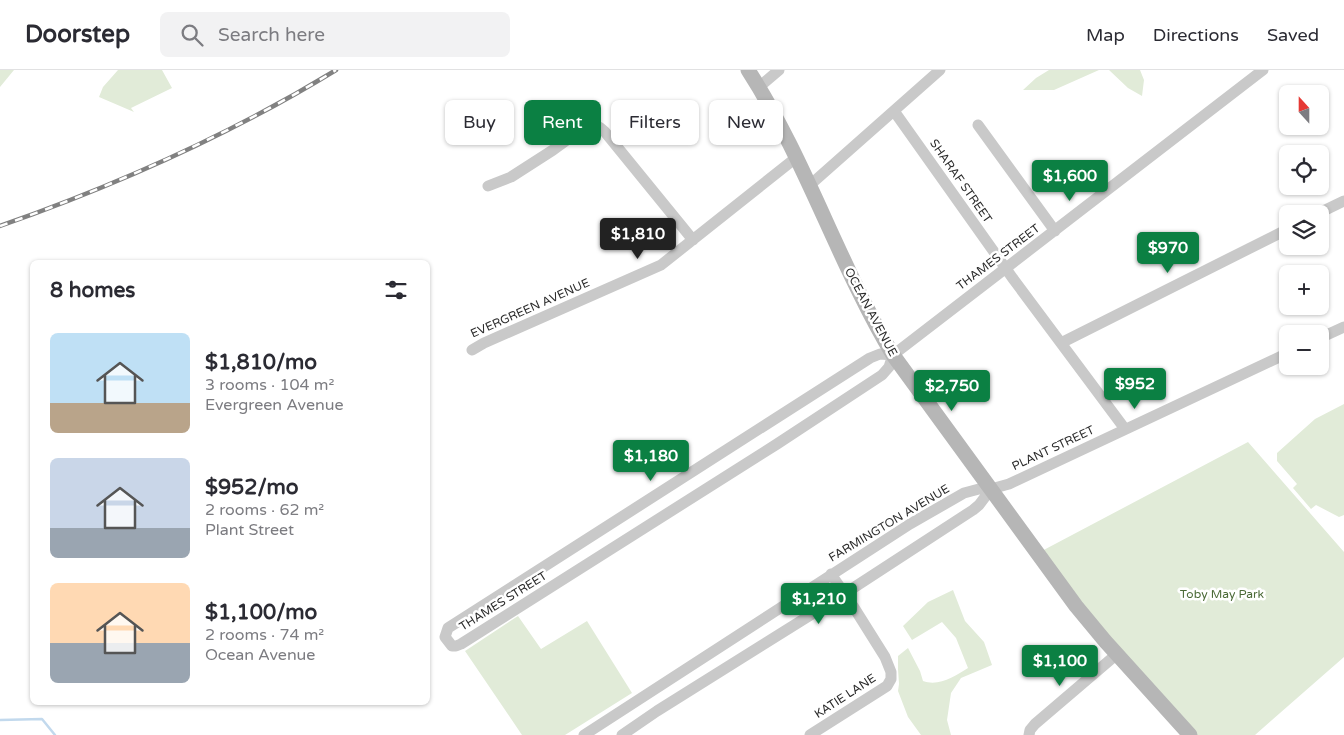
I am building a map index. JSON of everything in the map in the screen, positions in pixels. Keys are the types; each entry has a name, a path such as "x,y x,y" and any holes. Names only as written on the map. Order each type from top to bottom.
{"main road":[{"name":"OCEAN AVENUE","path":"748,70 798,158 863,300 893,355 1071,600 1190,735"}],"street":[{"path":"759,88 779,70"},
{"path":"810,185 940,70"},
{"name":"THAMES STREET","path":"893,355 880,354 870,358 448,628 445,637 452,646 461,644 882,376 889,367 893,355 1263,70"},
{"name":"SHARAF STREET","path":"894,110 1124,430"},
{"path":"978,125 1055,230"},
{"path":"488,186 511,177 586,126 598,126 605,132 693,240"},
{"name":"EVERGREEN AVENUE","path":"472,350 661,265 798,158"},
{"path":"1329,208 1344,201"},
{"path":"1061,343 1279,233"},
{"path":"1329,334 1344,327"},
{"name":"PLANT STREET","path":"991,489 1009,484 1279,357"},
{"path":"765,425 777,444"},
{"path":"622,735 973,510 991,489"},
{"name":"FARMINGTON AVENUE","path":"584,735 910,524 972,490 991,489"},
{"path":"596,534 607,552"},
{"name":"KATIE LANE","path":"810,735 887,686 891,679 891,672 885,657 831,574"},
{"path":"1029,735 1030,730 1035,724 1117,654"}],"green space":[{"path":"0,70 14,70 0,87"},
{"path":"118,70 162,70 172,88 131,108 134,112 99,97 103,87"},
{"path":"1049,70 1099,70 1054,90 1023,90 1036,78"},
{"path":"1109,70 1140,70 1144,80 1142,96 1128,88"},
{"path":"1344,404 1344,515 1339,517 1316,505 1311,509 1293,488 1297,484 1277,461 1277,453 1315,419"},
{"name":"Toby May Park","path":"1248,442 1344,552 1344,657 1255,735 1190,735 1038,553"},
{"path":"953,590 965,621 984,642 992,665 961,678 951,693 947,720 951,735 921,735 908,717 898,691 898,656 908,648 923,681 941,682 968,668 956,638 942,622 912,640 903,626 928,602"},
{"path":"518,616 541,649 587,621 632,693 565,735 522,735 465,651"}],"waterway":[{"path":"0,720 42,719 55,735"}],"railway":[{"path":"0,226 86,194 172,157 256,115 336,70"}]}
